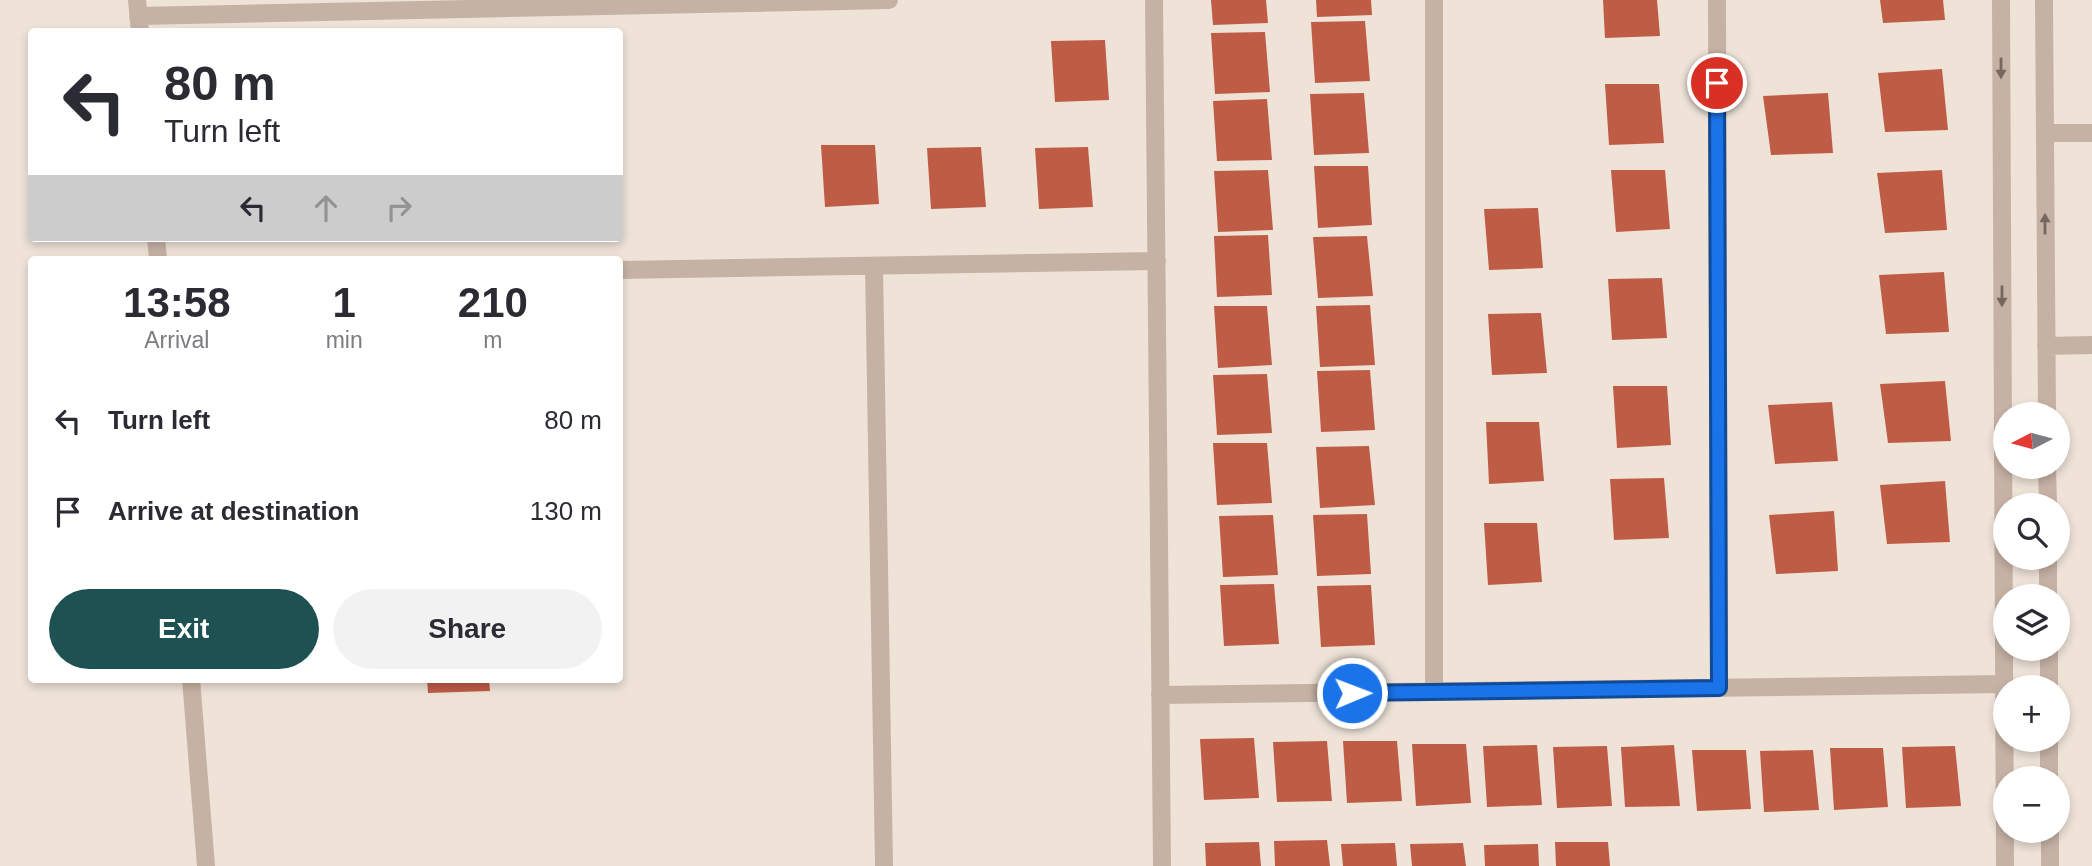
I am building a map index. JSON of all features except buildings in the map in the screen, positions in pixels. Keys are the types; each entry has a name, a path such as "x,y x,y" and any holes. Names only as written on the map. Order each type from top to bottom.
{"street":[{"path":"138,16 889,0"},
{"path":"1154,0 1162,866"},
{"path":"1434,0 1434,692"},
{"path":"1717,0 1719,688"},
{"path":"2001,0 2004,675"},
{"path":"2044,0 2047,402"},
{"path":"2045,134 2092,133"},
{"path":"623,270 1157,261"},
{"path":"874,266 884,866"},
{"path":"2046,346 2092,345"},
{"path":"191,683 206,866"},
{"path":"1160,695 1993,684"},
{"path":"2004,752 2005,866"},
{"path":"2050,843 2050,866"}],"route":[{"path":"1352,693 1719,688 1717,83"}]}
